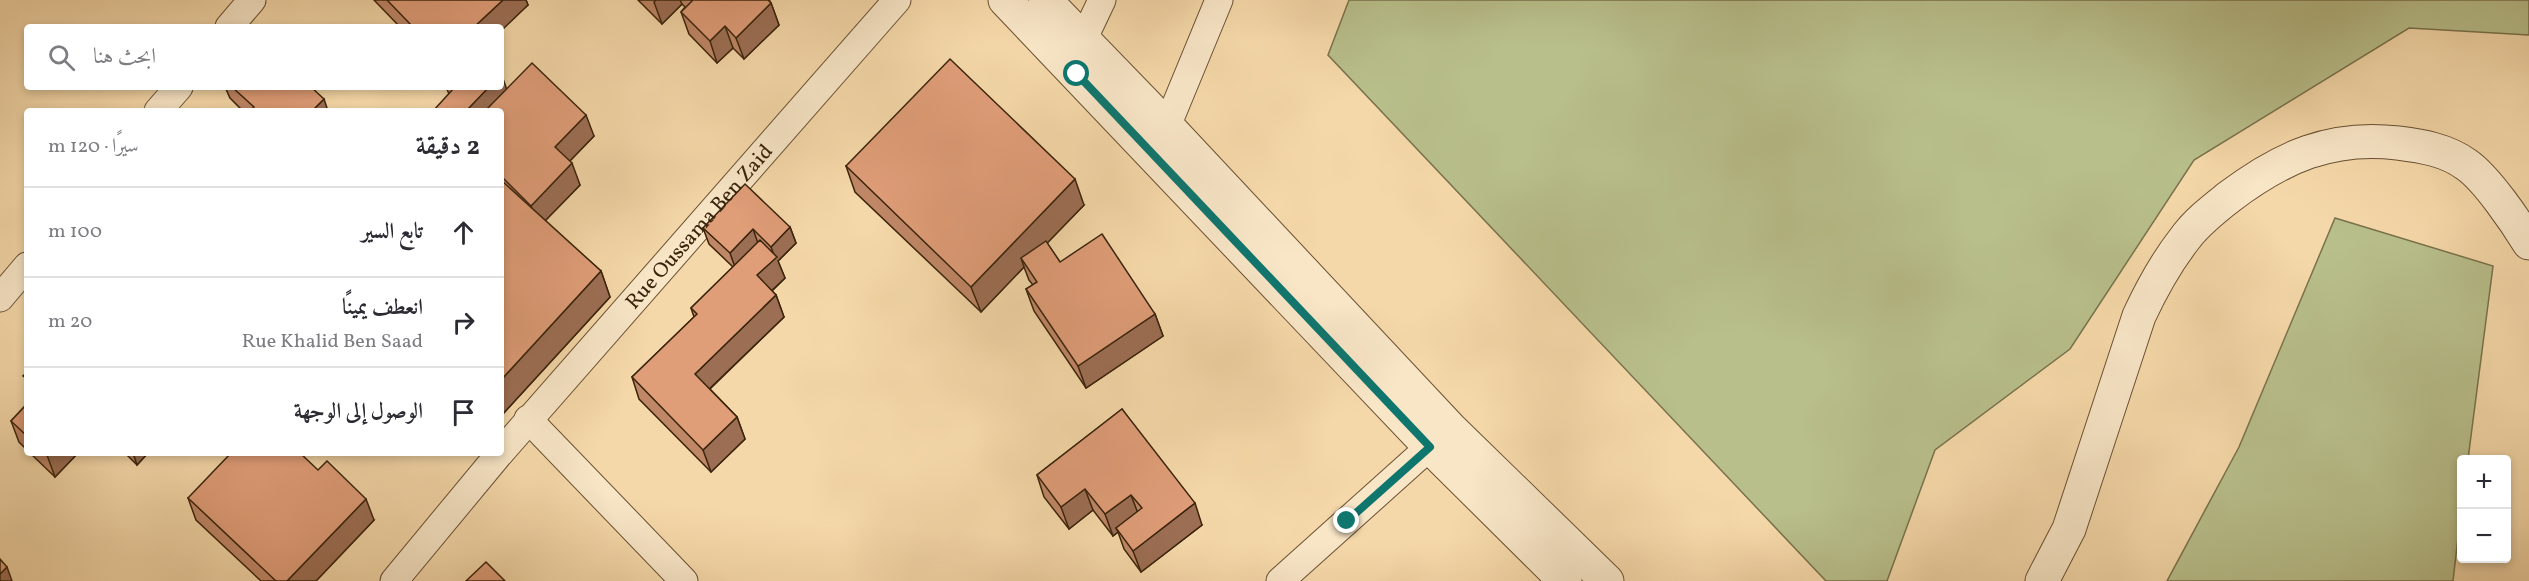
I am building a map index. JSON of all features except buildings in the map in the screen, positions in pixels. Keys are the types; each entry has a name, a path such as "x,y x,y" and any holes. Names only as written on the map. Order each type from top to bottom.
{"street":[{"path":"232,24 252,0"},
{"name":"Rue Oussama Ben Zaid","path":"504,448 897,0"},
{"path":"1005,0 1073,50 1157,136 1440,437 1564,581"},
{"path":"1044,0 1073,50"},
{"path":"1073,50 1102,0"},
{"path":"1157,136 1219,0"},
{"path":"160,108 176,90"},
{"path":"2042,581 2069,529 2139,316 2149,295 2172,256 2199,222 2257,177 2295,156 2337,144 2382,141 2428,148 2447,154 2468,165 2493,194 2529,243"},
{"path":"0,297 24,269"},
{"path":"528,419 684,581"},
{"path":"1280,581 1440,437"},
{"path":"1440,437 1607,581"},
{"name":"Rue Oussama Ben Zaid","path":"394,581 498,456"}],"green space":[{"path":"1349,0 2529,0 2529,35 2409,28 2194,160 2070,349 1935,450 1887,581 1826,581 1328,55"},
{"path":"2335,218 2493,266 2469,455 2457,455 2457,546 2453,581 2167,581 2239,447"}],"route":[{"path":"1077,74 1430,447 1347,521"}]}
